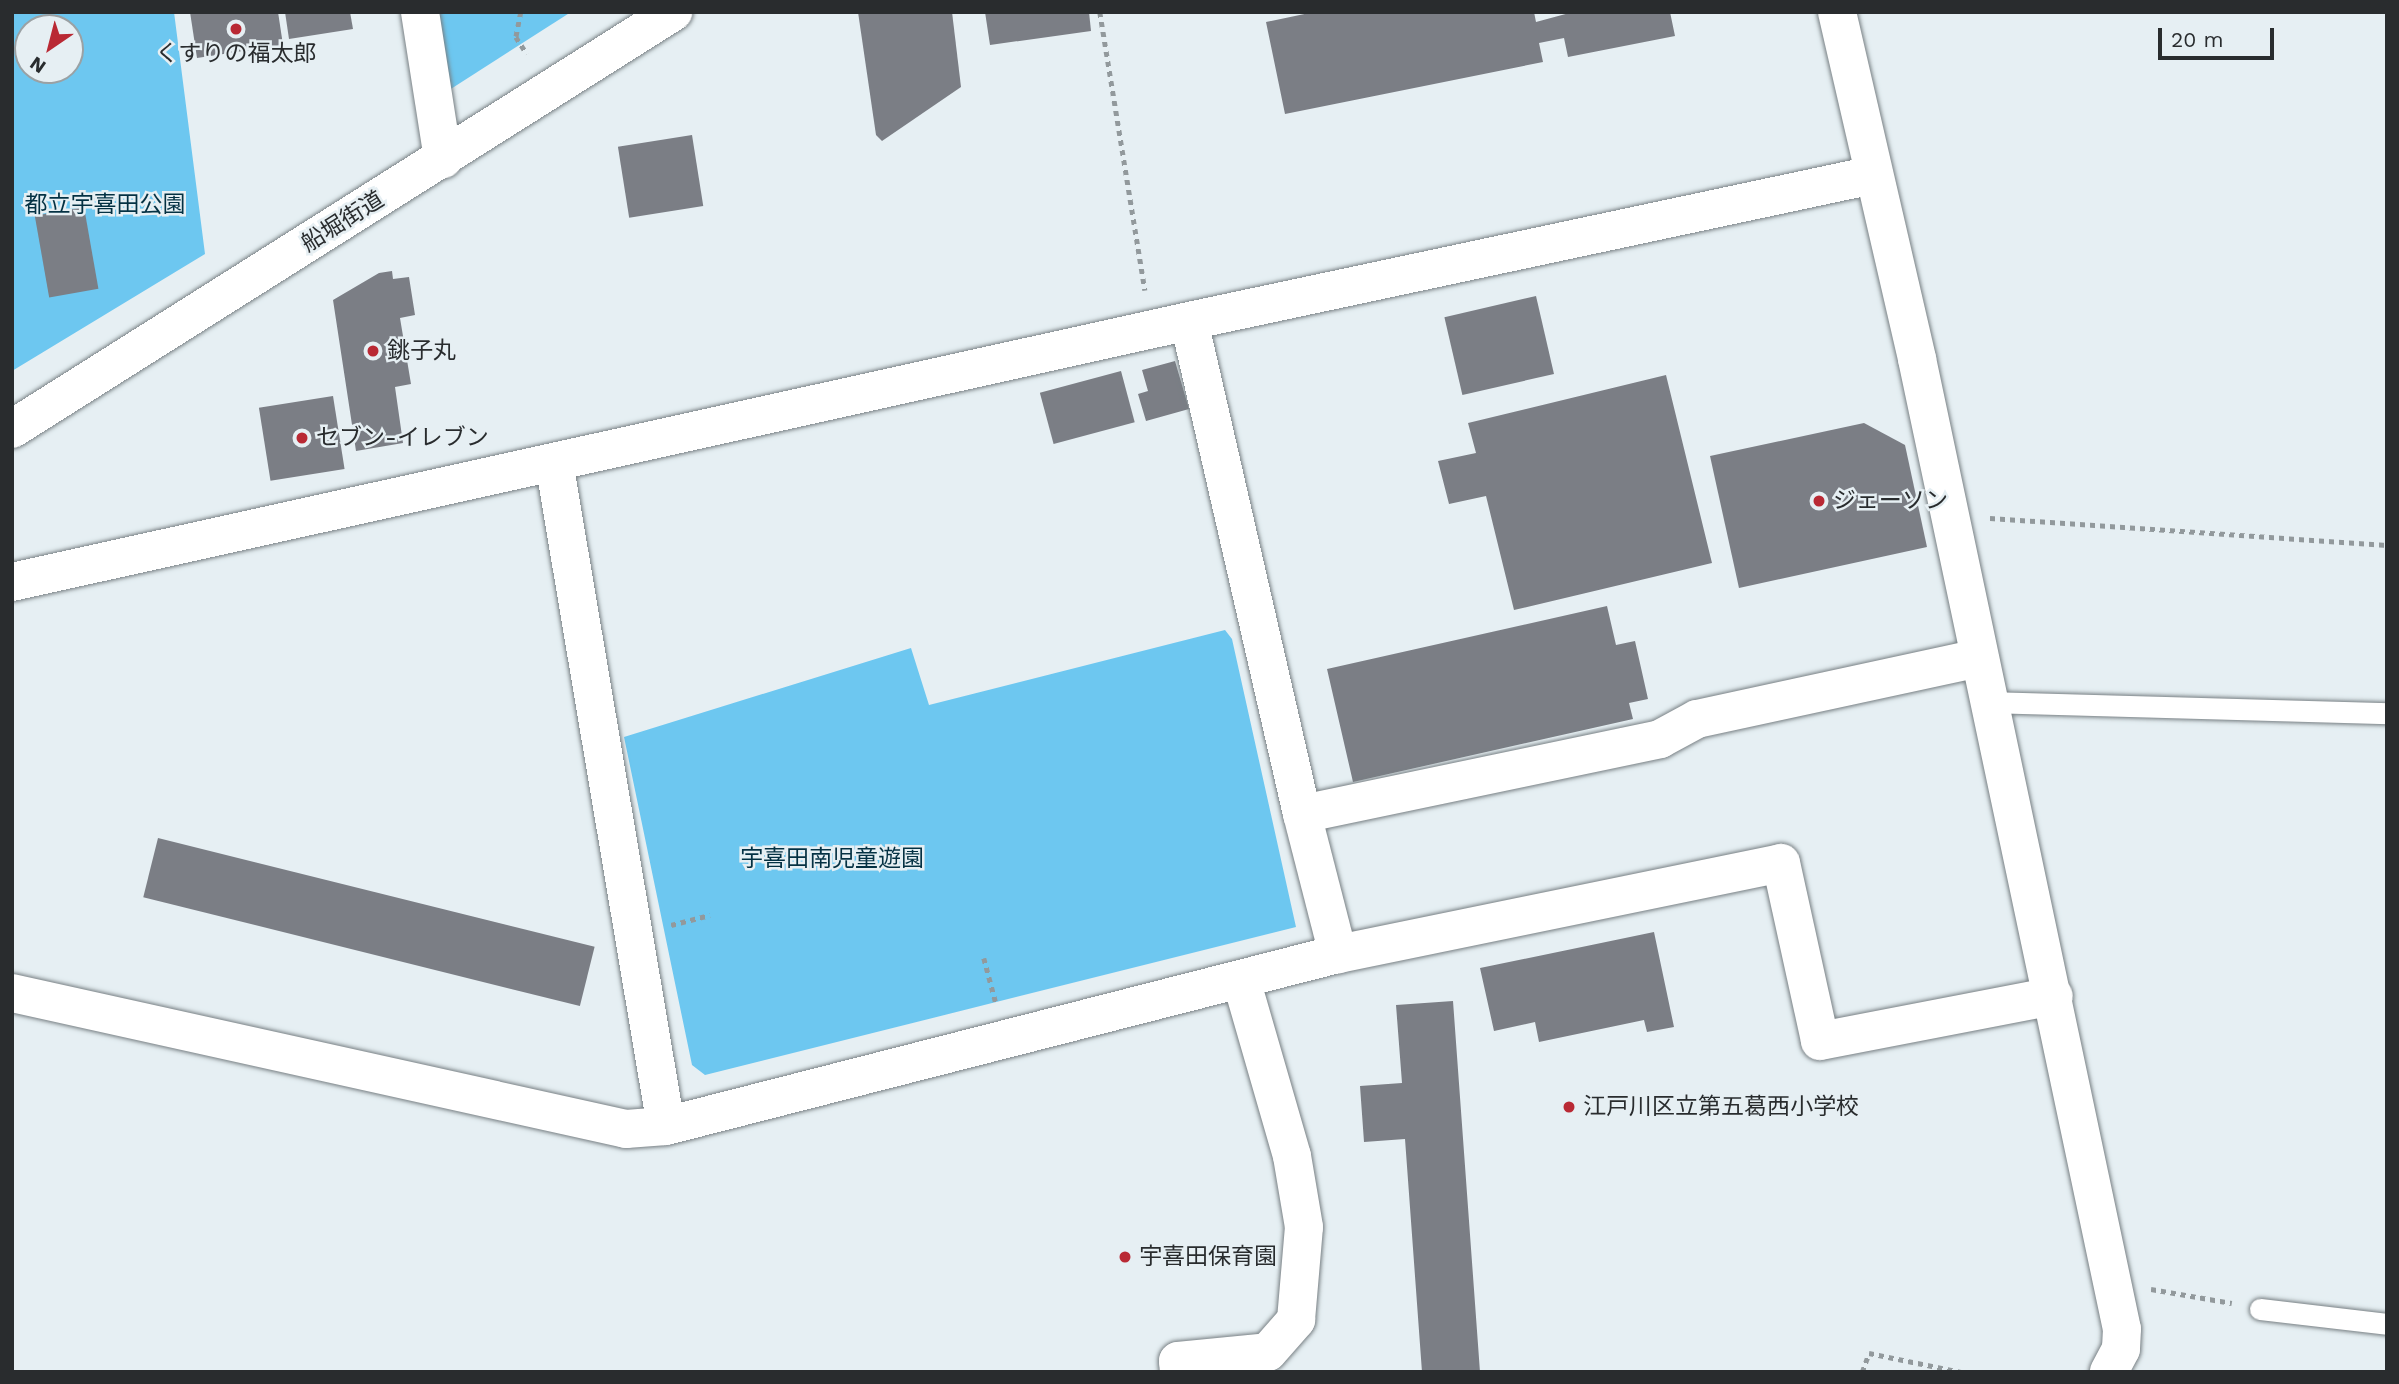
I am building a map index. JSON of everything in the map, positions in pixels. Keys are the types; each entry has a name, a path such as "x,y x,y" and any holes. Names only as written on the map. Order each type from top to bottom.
{"street":[{"path":"420,12 443,159"},
{"name":"船堀街道","path":"12,429 673,12"},
{"path":"1837,12 1917,359 1988,702 2054,996 2122,1329 2121,1349 2109,1372"},
{"path":"12,582 1152,329 1873,175"},
{"path":"1189,321 1302,814 1338,954"},
{"path":"554,462 666,1126"},
{"path":"1302,814 1660,739 1697,719 1979,658"},
{"path":"12,993 626,1129 666,1126 1338,954 1781,863 1820,1041 2054,996"},
{"path":"1179,1372 1178,1361 1268,1352 1296,1320 1304,1227 1292,1156 1241,979"}],"lane":[{"path":"1988,702 2387,713"},
{"path":"2260,1309 2387,1324"}],"path":[{"path":"521,12 516,37 527,54"},
{"path":"1100,12 1152,329"},
{"path":"1949,515 2387,545"},
{"path":"660,927 710,915"},
{"path":"984,958 999,1014"},
{"path":"2111,1281 2260,1309"},
{"path":"1862,1372 1869,1353 1961,1372"}],"green space":[{"name":"都立宇喜田公園","path":"12,12 174,12 205,254 12,371"},
{"path":"430,12 571,12 443,94"},
{"name":"宇喜田南児童遊園","path":"1225,630 1232,639 1296,927 705,1075 692,1065 624,737 911,648 929,705"}],"building":[{"name":"くすりの福太郎","path":"190,12 278,12 283,45 197,58"},
{"path":"285,12 350,12 353,29 289,39"},
{"path":"858,12 952,12 961,87 882,141 876,135"},
{"path":"985,12 1089,12 1091,31 990,45"},
{"path":"1314,12 1534,12 1536,22 1573,12 1670,12 1675,36 1568,57 1564,38 1539,43 1543,62 1285,114 1266,22"},
{"path":"692,135 703,206 629,218 618,147"},
{"path":"84,207 98,289 49,297 35,216"},
{"name":"銚子丸","path":"392,271 393,279 409,277 415,315 400,318 411,384 395,387 403,443 356,451 333,300 379,273"},
{"path":"1536,296 1554,374 1462,395 1444,317"},
{"path":"1175,361 1189,409 1146,421 1138,394 1148,391 1142,370"},
{"path":"1121,371 1135,422 1054,444 1040,393"},
{"path":"1666,375 1712,563 1514,610 1486,496 1449,504 1438,461 1476,453 1468,423"},
{"name":"セブン-イレブン","path":"333,396 345,469 270,481 259,408"},
{"name":"ジェーソン","path":"1864,423 1905,445 1927,547 1739,588 1710,456"},
{"path":"1607,606 1616,645 1635,641 1648,699 1629,703 1633,719 1353,782 1327,669"},
{"path":"158,838 595,947 580,1006 143,897"},
{"path":"1654,932 1674,1027 1647,1032 1644,1020 1539,1042 1535,1022 1494,1031 1480,968"},
{"path":"1453,1001 1480,1372 1422,1372 1405,1139 1364,1142 1360,1086 1402,1083 1396,1005"}],"place":[{"name":"くすりの福太郎","path":"236,29"},
{"name":"銚子丸","path":"373,351"},
{"name":"セブン-イレブン","path":"302,438"},
{"name":"ジェーソン","path":"1819,501"},
{"name":"江戸川区立第五葛西小学校","path":"1569,1107"},
{"name":"宇喜田保育園","path":"1125,1257"}]}
